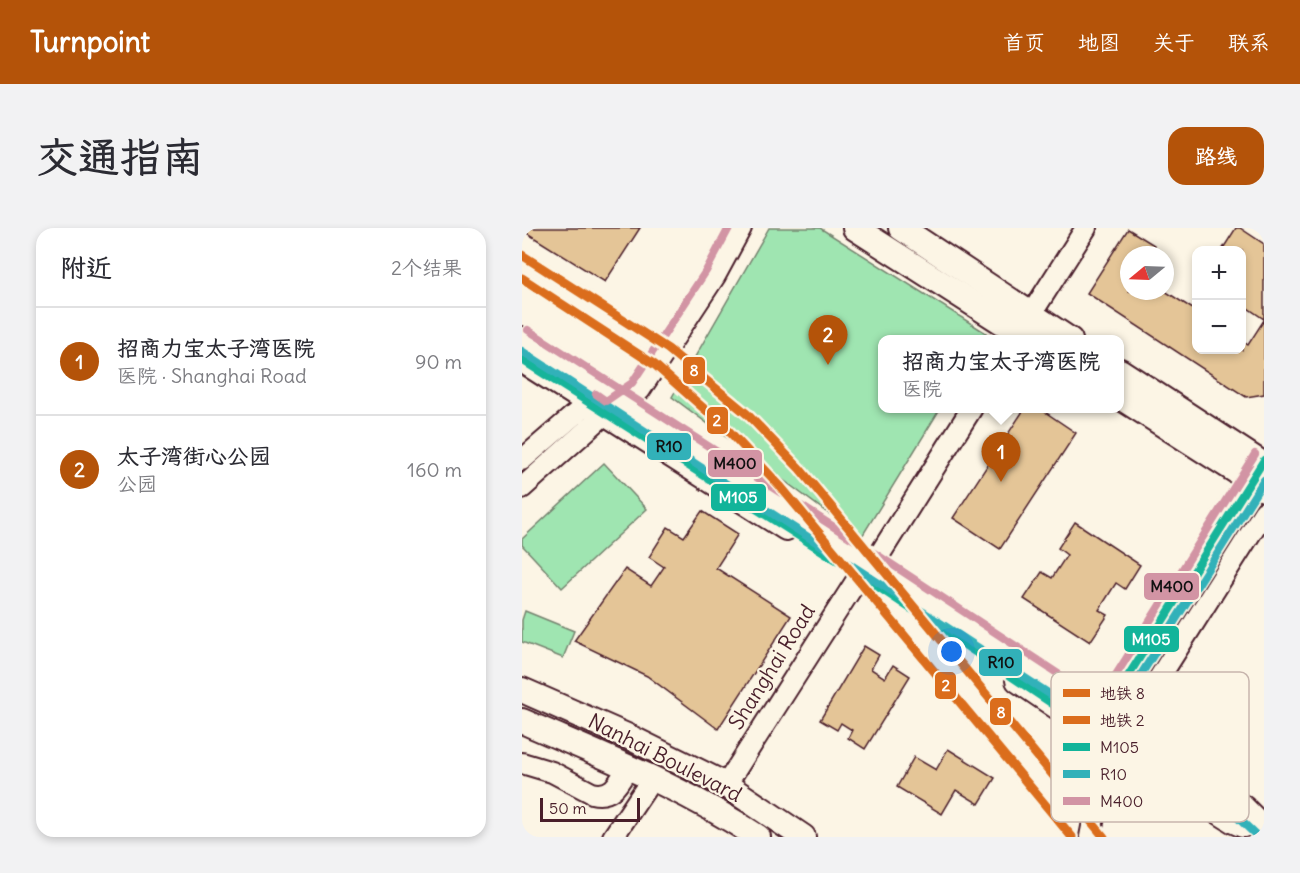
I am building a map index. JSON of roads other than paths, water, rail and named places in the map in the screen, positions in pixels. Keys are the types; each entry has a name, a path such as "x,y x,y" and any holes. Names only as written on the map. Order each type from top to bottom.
{"main road":[{"path":"855,228 1024,332 1044,335"},
{"path":"900,228 1024,332"},
{"path":"522,339 606,406"},
{"path":"522,360 606,406 866,570 1051,692"},
{"path":"1124,375 1261,472"},
{"path":"1124,400 1261,472"},
{"name":"Nanhai Boulevard","path":"522,690 629,737 726,785 803,837"},
{"name":"Nanhai Boulevard","path":"522,721 628,767 739,824 758,837"},
{"path":"1249,815 1264,831"}],"street":[{"path":"522,460 606,406 640,390 715,276 741,228"},
{"path":"1024,332 1086,228"},
{"path":"522,488 606,406"},
{"name":"Shanghai Road","path":"726,785 969,413"},
{"path":"1131,672 1261,472"},
{"path":"1163,672 1264,512"},
{"path":"522,763 552,772 599,795 604,795 614,789 628,767"},
{"path":"613,837 652,779"},
{"path":"1090,837 1093,822"}],"metro line":[{"name":"8","path":"522,255 668,349 747,414 800,469 1051,773"},
{"name":"2","path":"522,278 655,365 728,430 780,486 1051,812"},
{"name":"2","path":"1060,822 1072,837"},
{"name":"8","path":"1092,822 1104,837"}],"place":[{"name":"太子湾街心公园","path":"828,365"},
{"name":"招商力宝太子湾医院","path":"1001,482"}]}
